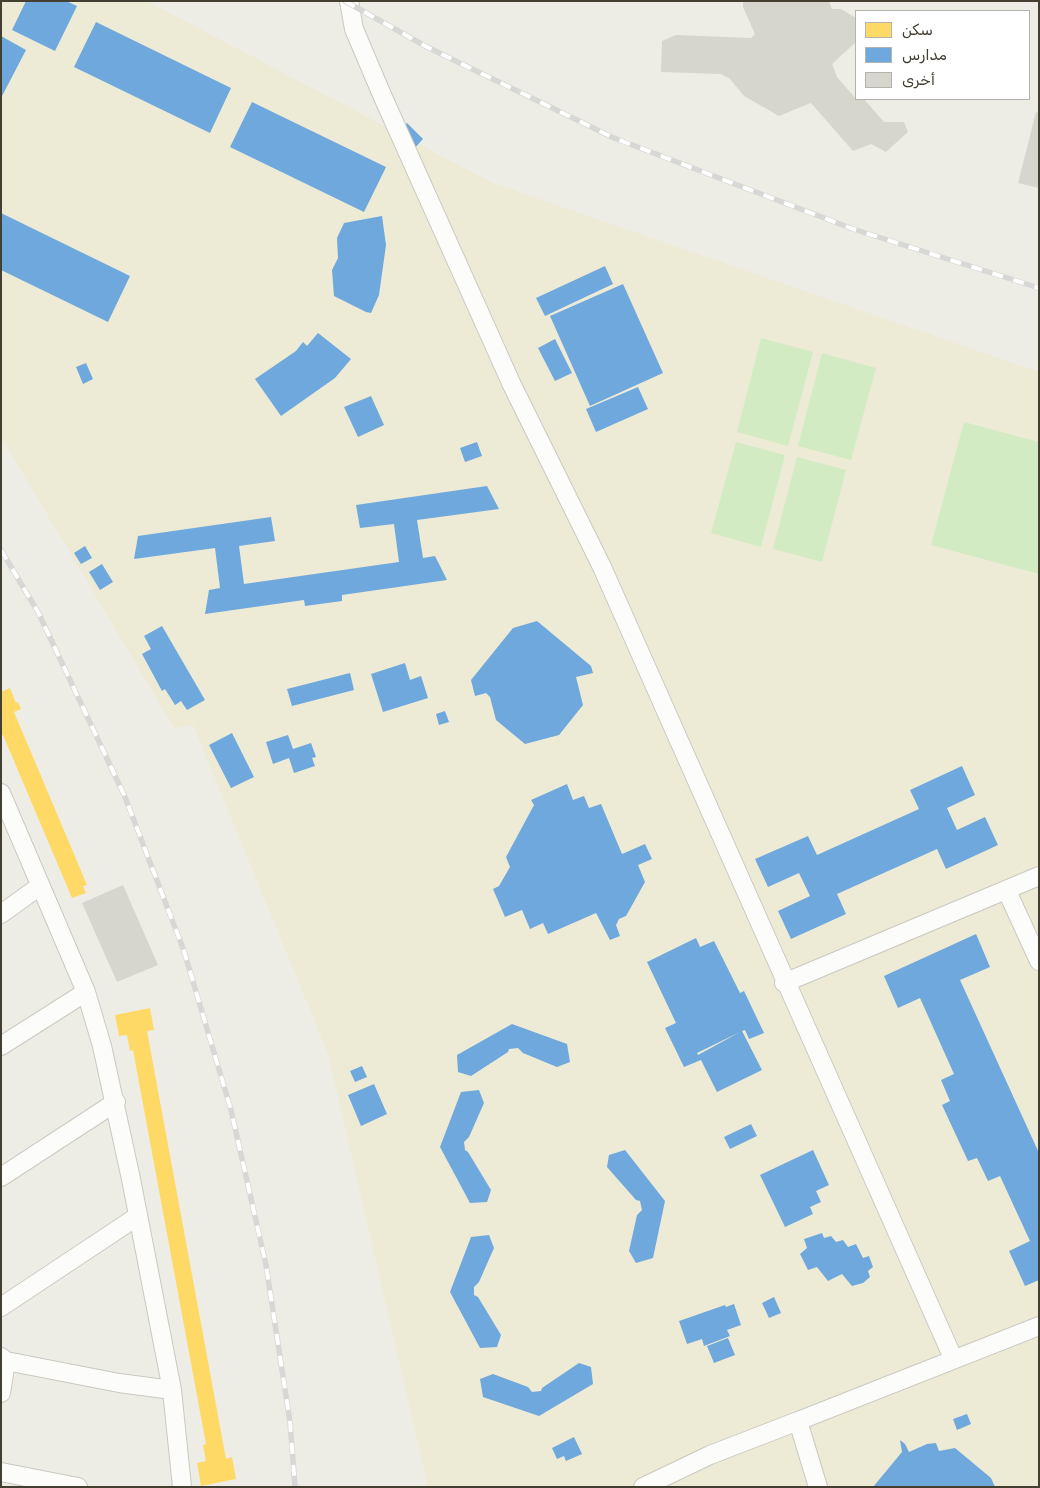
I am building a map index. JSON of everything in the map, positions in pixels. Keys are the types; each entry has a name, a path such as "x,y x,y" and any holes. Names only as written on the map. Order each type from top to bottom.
{"street":[{"path":"349,1 354,29 382,95 512,385 602,567 784,983 953,1358"},
{"path":"1,793 86,992 116,1102 172,1390 182,1487"},
{"path":"784,983 1039,876"},
{"path":"1,914 40,886"},
{"path":"1007,891 1039,961"},
{"path":"1,1046 86,992"},
{"path":"1,1177 116,1102"},
{"path":"1,1307 138,1216"},
{"path":"643,1487 710,1455 953,1358 1039,1326"},
{"path":"1,1393 4,1359 119,1383 172,1390"},
{"path":"798,1421 818,1487"},
{"path":"1,1472 78,1487"}],"shaded area":[{"path":"1,1 147,1 493,183 1039,372 1039,1487 428,1487 328,1054 193,725 174,728 1,437"}],"green space":[{"path":"761,338 813,352 788,446 737,432"},
{"path":"822,353 876,368 851,460 798,446"},
{"path":"964,422 1039,442 1039,574 931,545"},
{"path":"736,442 785,455 761,547 711,533"},
{"path":"797,457 846,470 822,562 773,549"}],"building: سكن":[{"path":"10,688 16,703 18,702 21,709 14,712 87,885 83,886 86,893 72,898 3,735 1,736 1,692"},
{"path":"150,1008 154,1030 147,1031 226,1459 232,1457 236,1479 201,1486 197,1463 206,1461 203,1445 206,1444 133,1050 130,1051 127,1035 119,1036 115,1015"}],"building: مدارس":[{"path":"26,1 66,1 77,6 55,51 12,30"},
{"path":"96,22 231,88 210,133 74,67"},
{"path":"1,36 26,50 1,98"},
{"path":"252,102 386,167 364,212 230,147"},
{"path":"407,123 423,139 413,150 397,134"},
{"path":"1,213 130,276 108,322 1,270"},
{"path":"382,216 386,245 379,295 371,313 334,296 332,270 338,258 337,238 344,223"},
{"path":"605,266 613,284 545,316 536,298"},
{"path":"623,284 663,373 590,406 550,316"},
{"path":"318,333 351,359 335,378 281,416 255,379 296,351 303,342 307,346"},
{"path":"555,339 572,373 555,381 538,348"},
{"path":"86,363 93,379 83,384 76,367"},
{"path":"638,387 648,409 596,432 586,409"},
{"path":"371,396 384,425 358,437 344,407"},
{"path":"477,442 482,456 465,462 460,448"},
{"path":"487,486 499,509 417,520 423,558 435,556 447,580 342,595 342,601 305,606 304,600 205,614 209,590 220,588 215,548 134,559 138,536 271,517 275,541 239,546 244,584 399,562 394,524 360,528 356,505"},
{"path":"85,546 92,558 81,564 74,553"},
{"path":"102,564 113,582 100,590 89,572"},
{"path":"537,621 591,666 593,673 576,677 583,705 559,735 525,744 496,720 490,697 486,693 475,696 471,680 513,628"},
{"path":"162,626 205,700 187,710 181,701 175,705 165,689 162,691 142,654 151,649 144,636"},
{"path":"405,663 410,680 421,676 428,698 383,712 371,674"},
{"path":"350,673 354,690 292,706 287,689"},
{"path":"445,711 449,722 439,725 436,714"},
{"path":"232,733 254,777 231,788 209,745"},
{"path":"288,735 293,749 311,743 316,757 312,758 315,766 294,773 289,758 273,764 266,742"},
{"path":"962,766 975,795 947,808 957,830 985,817 998,845 946,869 937,849 837,894 846,914 791,939 778,911 810,896 799,873 768,887 755,859 808,836 817,855 919,809 910,790"},
{"path":"567,784 573,800 584,796 589,808 601,804 622,854 645,844 652,859 638,865 645,882 626,916 619,919 616,925 620,936 610,940 596,913 548,934 543,923 530,929 522,910 505,917 493,889 499,886 510,867 506,857 534,805 531,800"},
{"path":"976,934 990,967 960,980 1039,1153 1039,1280 1025,1286 1009,1251 1030,1241 1000,1176 988,1181 977,1158 968,1161 942,1105 950,1101 941,1080 954,1074 920,998 898,1008 884,976"},
{"path":"696,938 700,947 714,941 740,993 744,991 764,1033 749,1039 745,1030 742,1031 762,1070 717,1092 701,1060 684,1067 665,1028 676,1023 647,962","holes":["740,1032 698,1055 697,1053"]},
{"path":"512,1024 567,1044 570,1062 557,1067 523,1053 518,1048 509,1049 508,1052 471,1076 458,1072 457,1055"},
{"path":"362,1066 367,1077 355,1082 350,1071"},
{"path":"374,1084 387,1114 361,1126 348,1095"},
{"path":"479,1090 484,1103 469,1137 464,1142 465,1150 491,1190 487,1202 470,1203 440,1147 461,1092"},
{"path":"751,1124 757,1136 730,1149 724,1137"},
{"path":"625,1150 665,1201 653,1258 636,1263 629,1251 637,1215 642,1210 640,1201 636,1200 607,1167 609,1155"},
{"path":"813,1150 829,1185 816,1191 821,1202 810,1207 813,1214 785,1227 760,1175"},
{"path":"822,1233 824,1238 831,1236 836,1242 843,1240 848,1247 856,1244 863,1258 869,1256 873,1267 868,1271 870,1277 863,1283 852,1286 842,1274 828,1281 817,1267 808,1270 800,1254 807,1248 804,1239"},
{"path":"489,1235 494,1248 479,1282 474,1287 474,1295 478,1297 501,1335 497,1347 480,1348 450,1292 471,1237"},
{"path":"774,1297 781,1313 769,1318 762,1303"},
{"path":"734,1304 741,1325 727,1330 730,1336 704,1346 702,1339 687,1344 679,1321 725,1305 726,1307"},
{"path":"728,1338 735,1355 714,1363 707,1346"},
{"path":"579,1363 591,1367 593,1384 539,1416 483,1397 480,1379 493,1374 528,1387 532,1392 541,1391 542,1388"},
{"path":"967,1414 971,1424 957,1430 953,1419"},
{"path":"574,1437 582,1454 566,1461 564,1456 557,1459 552,1448"},
{"path":"900,1440 905,1444 909,1452 927,1444 936,1443 939,1451 955,1448 991,1478 995,1487 873,1487 902,1452"}],"building: أخرى":[{"path":"743,1 829,1 832,9 841,9 855,17 855,43 832,64 837,77 855,100 865,100 884,122 904,122 908,132 886,152 871,144 853,151 811,103 779,116 744,96 730,79 721,74 661,72 662,41 676,35 751,38 755,34 743,7"},
{"path":"1036,112 1039,113 1039,188 1018,183"},
{"path":"123,885 158,965 117,982 82,903"}],"railway":[{"path":"345,1 427,47 614,138 853,229 1039,288"},
{"path":"1,550 38,612 125,797 184,951 231,1110 266,1265 290,1422 295,1487"}]}
